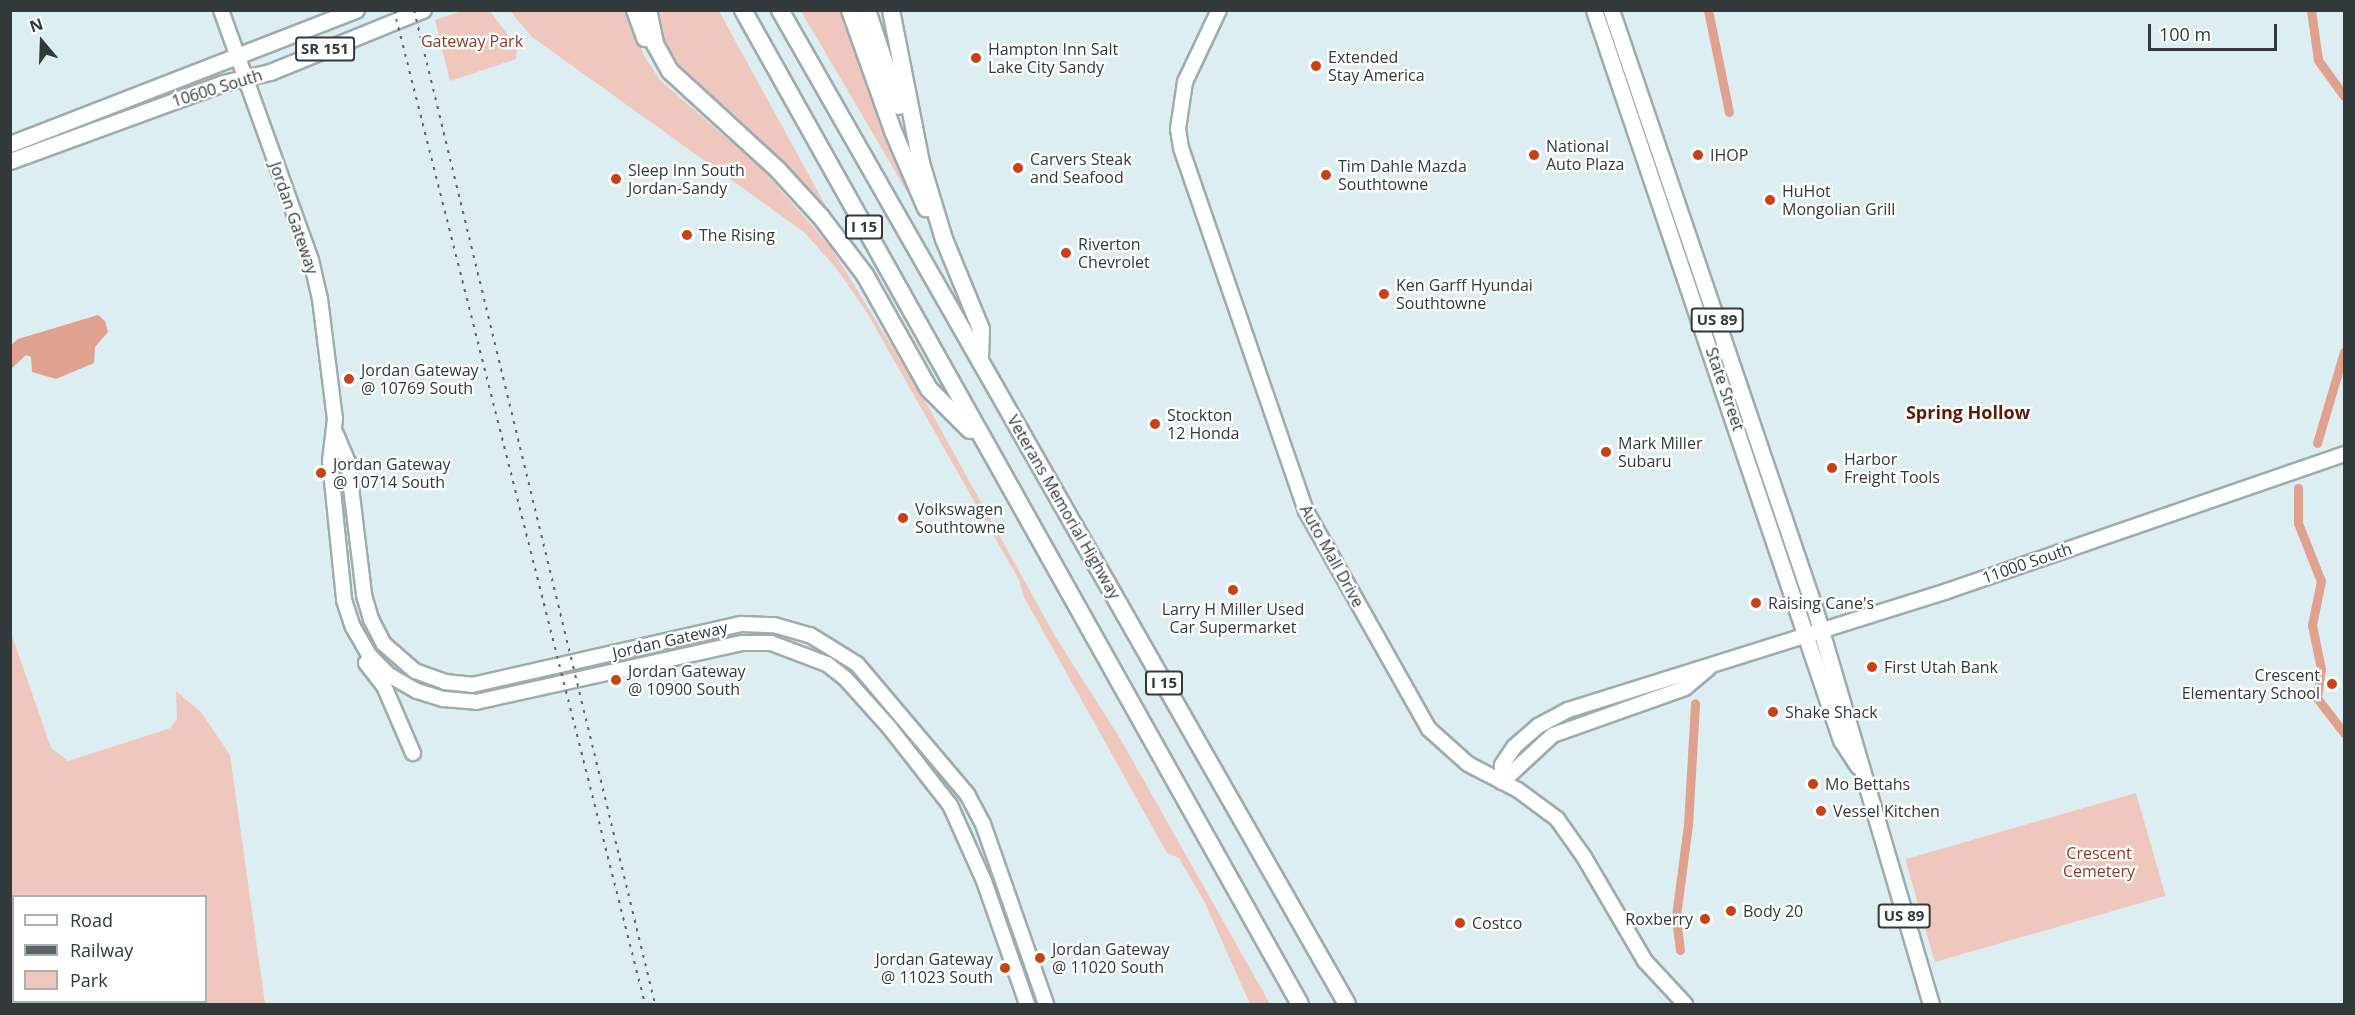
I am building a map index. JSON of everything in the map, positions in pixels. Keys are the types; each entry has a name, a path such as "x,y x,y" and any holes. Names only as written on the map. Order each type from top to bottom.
{"highway":[{"path":"635,10 649,49 662,72 700,101 771,164 822,217 864,274 929,388 983,444"},
{"path":"648,10 651,33 663,60 700,101"},
{"name":"I 15","path":"743,10 983,444 1299,1005"},
{"name":"Veterans Memorial Highway","path":"780,10 1347,1005"},
{"path":"850,10 905,163 944,239 981,329 980,361"},
{"path":"867,10 921,163 944,239"},
{"path":"891,10 921,163"}],"main road":[{"name":"Jordan Gateway","path":"221,10 311,260 320,299 336,434 348,462 364,595 384,645 415,671 445,682 492,682 741,624 783,627 810,635 836,649 873,682 967,794 991,844 1046,1005"},
{"name":"10600 South","path":"10,144 238,59 356,10"},
{"name":"10600 South","path":"10,161 244,78 270,72 423,10"},
{"name":"Auto Mall Drive","path":"1220,10 1185,82 1178,129 1181,148 1292,476 1314,526 1429,729 1452,753 1533,799 1567,831 1645,961 1685,1005"},
{"name":"State Street","path":"1594,10 1814,632 1855,736 1858,766 1931,1005"},
{"name":"State Street","path":"1608,13 1672,190 1814,632"},
{"path":"1613,66 1622,69 1653,157 1672,190"},
{"name":"Jordan Gateway","path":"336,434 330,461 341,573 353,627 370,656 390,675 423,692 476,702 743,643 771,643 819,660 852,686 950,805 969,842 1027,1005"},
{"name":"11000 South","path":"1502,782 1502,765 1509,753 1547,720 1680,673 1708,669 2344,454"},
{"path":"341,573 336,599 348,636 384,686 413,753"},
{"path":"364,595 361,619 368,634 386,657 423,692 477,691 492,682"}],"green space":[{"name":"Gateway Park","path":"462,11 490,11 517,47 516,59 450,81 435,20"},
{"path":"510,11 629,11 644,56 660,80 762,169 830,246 920,392 1055,636 1121,740 1270,1004 1250,1004 1205,903 1179,858 1167,853 1024,597 1019,580 866,311 836,268 804,232 532,37"},
{"path":"656,11 719,11 828,210 768,149 677,69 664,48"},
{"path":"801,11 841,11 912,194 909,195"},
{"path":"10,630 51,748 68,761 171,728 177,719 176,691 201,712 230,755 265,1004 11,1004"},
{"name":"Crescent Cemetery","path":"2136,793 2165,896 1935,962 1905,859"}],"shaded area":[{"path":"98,315 105,321 108,332 95,347 94,363 56,379 32,372 31,357 26,355 11,369 11,345 18,339"}],"waterway":[{"path":"1708,10 1729,112"},
{"path":"2311,10 2318,60 2344,96"},
{"path":"2317,443 2344,352"},
{"path":"2298,488 2298,523 2321,581 2312,625 2321,669 2317,698 2344,733"},
{"path":"1680,950 1676,916 1688,825 1695,703"}],"railway":[{"path":"394,10 645,1004"},
{"path":"414,10 655,1004"}],"place":[{"name":"Hampton Inn Salt Lake City Sandy","path":"976,58"},
{"name":"Extended Stay America","path":"1316,66"},
{"name":"National Auto Plaza","path":"1534,155"},
{"name":"IHOP","path":"1698,155"},
{"name":"Carvers Steak and Seafood","path":"1018,168"},
{"name":"Tim Dahle Mazda Southtowne","path":"1326,175"},
{"name":"Sleep Inn South Jordan-Sandy","path":"616,179"},
{"name":"HuHot Mongolian Grill","path":"1770,200"},
{"name":"The Rising","path":"687,235"},
{"name":"Riverton Chevrolet","path":"1066,253"},
{"name":"Ken Garff Hyundai Southtowne","path":"1384,294"},
{"name":"Jordan Gateway @ 10769 South","path":"349,379"},
{"name":"Stockton 12 Honda","path":"1155,424"},
{"name":"Mark Miller Subaru","path":"1606,452"},
{"name":"Harbor Freight Tools","path":"1832,468"},
{"name":"Jordan Gateway @ 10714 South","path":"321,473"},
{"name":"Volkswagen Southtowne","path":"903,518"},
{"name":"Larry H Miller Used Car Supermarket","path":"1233,590"},
{"name":"Raising Cane's","path":"1756,603"},
{"name":"First Utah Bank","path":"1872,667"},
{"name":"Jordan Gateway @ 10900 South","path":"616,680"},
{"name":"Crescent Elementary School","path":"2332,684"},
{"name":"Shake Shack","path":"1773,712"},
{"name":"Mo Bettahs","path":"1813,784"},
{"name":"Vessel Kitchen","path":"1821,811"},
{"name":"Body 20","path":"1731,911"},
{"name":"Roxberry","path":"1705,919"},
{"name":"Costco","path":"1460,923"},
{"name":"Jordan Gateway @ 11020 South","path":"1040,958"},
{"name":"Jordan Gateway @ 11023 South","path":"1005,968"}],"district":[{"name":"Spring Hollow","path":"1968,412"}]}
